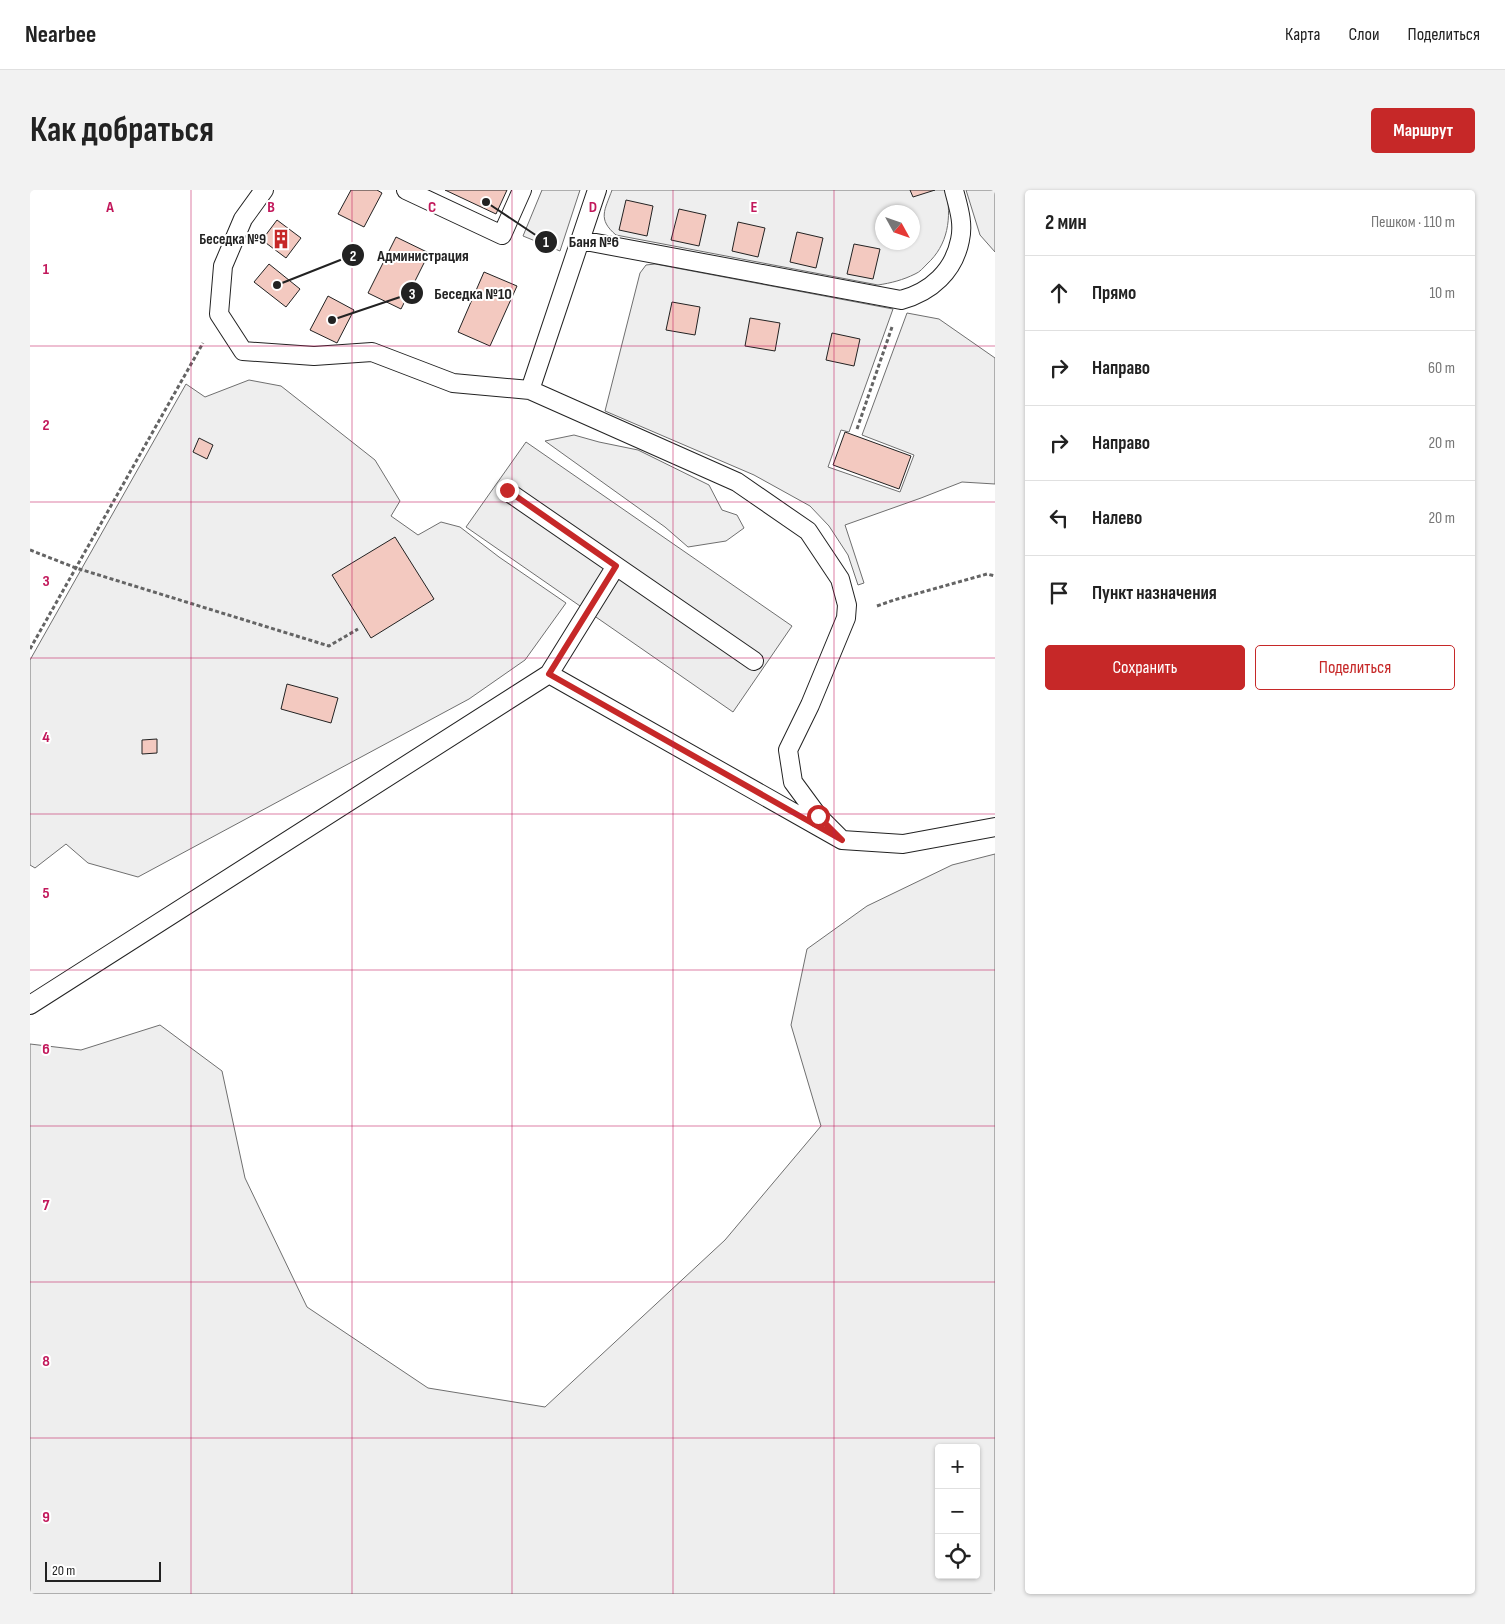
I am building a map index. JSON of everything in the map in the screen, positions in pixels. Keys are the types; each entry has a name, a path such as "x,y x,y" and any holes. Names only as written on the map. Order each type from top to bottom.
{"lane":[{"path":"264,190 243,219 223,266 219,314 243,351 314,356 372,352 453,383 530,390 736,482 808,531 840,579 848,604 846,618 810,705 788,750 792,782 818,816 842,840"},
{"path":"406,190 502,235 522,190"},
{"path":"530,390 597,190"},
{"path":"580,240 901,300 931,288 945,272 955,255 960,239 960,214 954,190"},
{"path":"507,490 754,661"},
{"path":"30,1005 549,674 616,566"},
{"path":"549,674 842,840 904,844 995,827"}],"path":[{"path":"857,429 901,300"},
{"path":"30,649 219,314"},
{"path":"30,550 76,568 329,646 358,629"},
{"path":"846,618 913,594 987,574 995,576"}],"shaded area":[{"path":"542,190 580,190 560,251 523,236"},
{"path":"612,190 946,190 949,211 944,240 934,257 917,273 901,280 878,285 616,235 606,224 605,209"},
{"path":"966,190 995,190 995,252 980,235"},
{"path":"655,264 893,309 849,432 841,430 828,467 900,492 914,455 862,435 907,313 939,319 995,358 995,484 962,482 845,525 864,583 858,585 848,555 829,526 810,506 754,475 605,411 640,273 646,265"},
{"path":"249,380 281,386 375,460 400,501 391,516 418,535 441,522 460,527 499,557 566,603 525,660 469,699 138,877 88,863 66,844 35,868 30,865 30,660 186,384 205,397"},
{"path":"574,435 638,450 709,485 722,510 737,515 744,528 726,541 688,547 665,527 545,441"},
{"path":"526,442 792,626 733,712 466,527"},
{"path":"995,854 995,1594 30,1594 30,1044 81,1050 160,1025 222,1071 245,1178 307,1307 428,1388 545,1407 725,1240 821,1126 791,1025 807,949 867,906 952,865"}],"building":[{"path":"351,190 377,190 382,193 364,227 338,214"},
{"path":"445,190 507,190 496,214"},
{"path":"910,190 935,190 913,197"},
{"path":"626,200 653,206 647,236 619,230"},
{"path":"679,209 706,215 699,246 671,240"},
{"name":"Беседка №9","path":"277,220 301,238 286,258 262,240"},
{"path":"738,222 765,228 758,257 732,251"},
{"path":"797,232 823,238 816,268 790,262"},
{"path":"396,237 429,253 401,309 368,293"},
{"path":"854,244 880,250 873,279 847,274"},
{"path":"269,264 300,289 286,307 254,282"},
{"path":"484,272 517,286 490,346 458,332"},
{"path":"328,296 354,310 337,343 310,330"},
{"path":"672,302 700,307 695,335 666,330"},
{"path":"750,318 780,323 775,351 745,346"},
{"path":"832,333 860,339 854,366 826,360"},
{"path":"845,432 911,456 899,489 833,465"},
{"path":"199,438 213,445 207,459 193,452"},
{"path":"395,537 434,599 371,638 332,575"},
{"path":"287,684 338,698 331,723 281,709"},
{"path":"157,739 157,753 142,754 142,740"}],"place":[{"name":"Баня №6","path":"486,202"},
{"name":"Беседка №9","path":"281,239"},
{"name":"Администрация","path":"277,285"},
{"name":"Беседка №10","path":"332,320"}],"route":[{"path":"507,490 616,566 549,674 842,840 818,816"}]}
